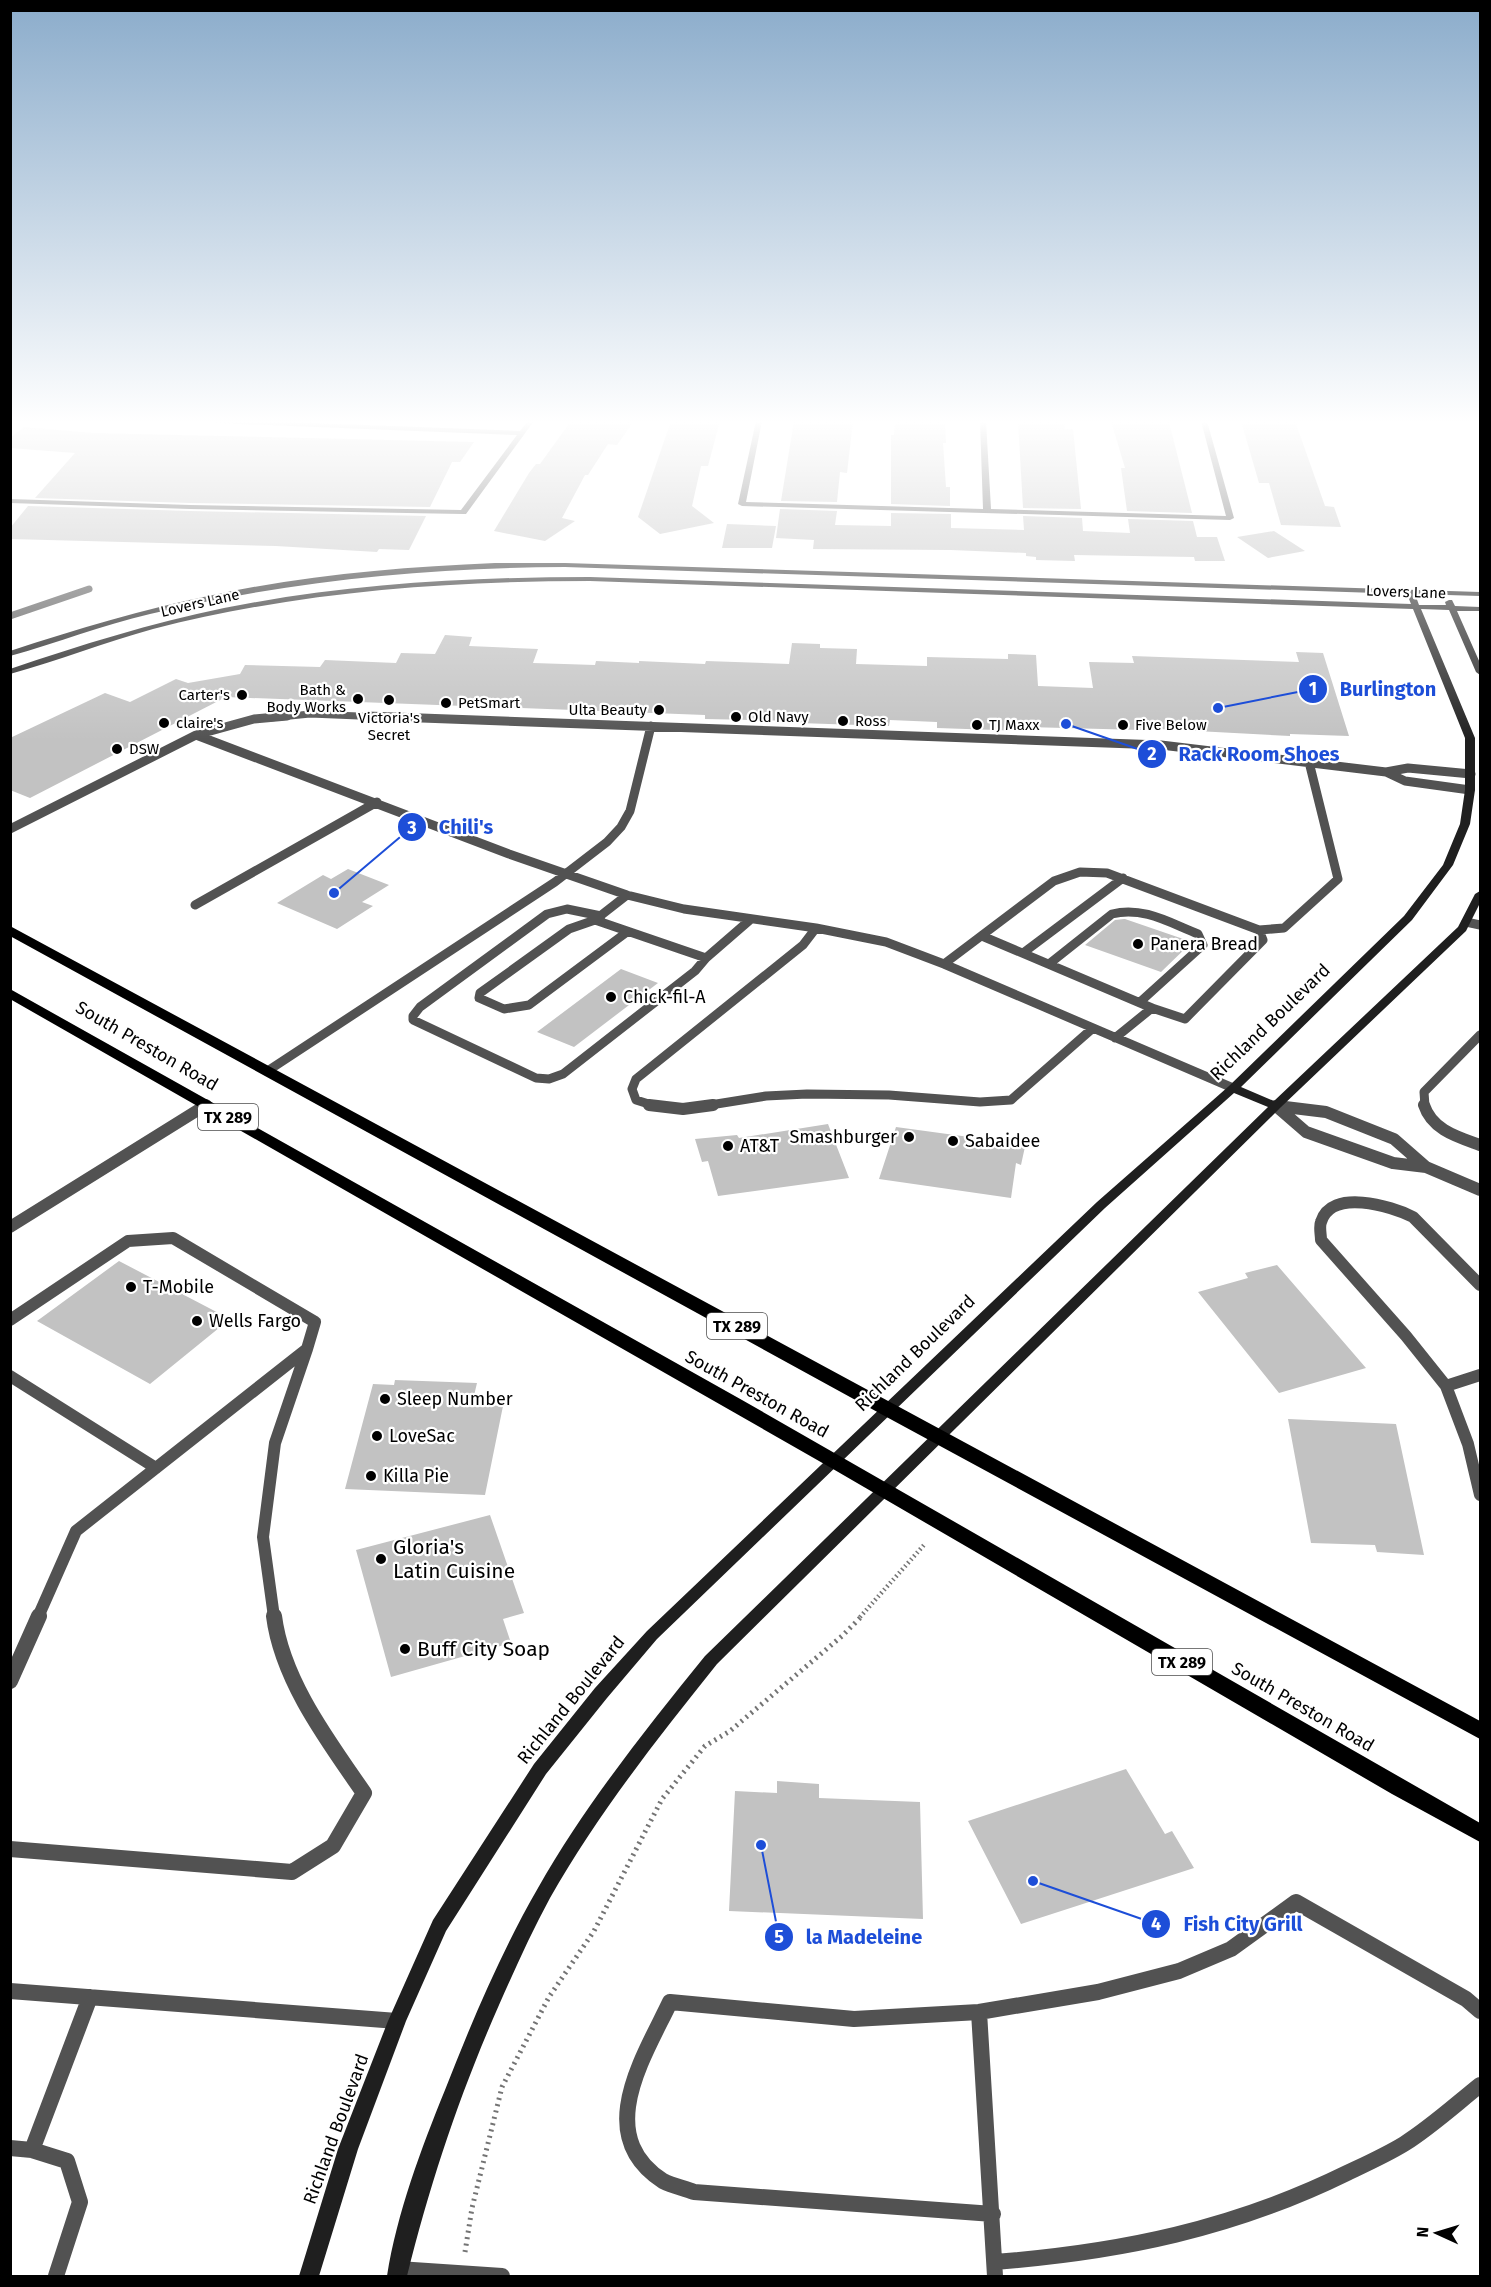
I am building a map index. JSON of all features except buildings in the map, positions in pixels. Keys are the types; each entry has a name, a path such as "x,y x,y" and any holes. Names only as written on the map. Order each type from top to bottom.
{"main road":[{"name":"South Preston Road","path":"10,930 270,1070 887,1410 1480,1731"},
{"name":"South Preston Road","path":"10,993 884,1490 1479,1833"}],"street":[{"name":"Lovers Lane","path":"10,654 112,622 237,594 362,574 469,566 565,565 1480,594"},
{"name":"Lovers Lane","path":"10,672 73,650 244,606 376,587 490,579 590,579 1480,609"},
{"name":"Richland Boulevard","path":"309,2277 348,2149 397,2021 439,1926 540,1769 601,1693 652,1635 833,1461 1101,1205 1233,1088 1408,918 1448,865 1465,824 1475,790 1476,774 1470,738 1410,592"},
{"path":"1446,593 1480,672"},
{"path":"398,2273 422,2187 462,2067 510,1961 553,1878 646,1740 711,1660 1276,1106 1462,929 1480,894"},
{"path":"1233,1088 1276,1106"}],"lane":[{"path":"10,616 89,589"},
{"path":"10,829 196,735 244,721 302,715 1161,745 1386,772 1408,768 1476,774"},
{"path":"270,1070 566,875 607,842 630,811 651,726"},
{"path":"196,735 566,875 627,895 684,909 816,928 886,942 944,964 1233,1088"},
{"path":"944,964 1054,880 1073,871 1093,870 1123,878 1260,930 1284,928 1338,879 1309,762"},
{"path":"1386,772 1405,781 1475,790"},
{"path":"195,905 377,802"},
{"path":"1023,953 1123,878"},
{"path":"627,895 598,918 569,929 480,993 479,998 504,1010 529,1005 627,932"},
{"path":"706,957 627,932 598,918 567,909 547,914 420,1007 413,1016 413,1020 536,1078 549,1079 563,1074 695,971 706,957 751,919"},
{"path":"1049,964 1112,914 1119,911 1137,912 1198,934 1203,945 1140,1002"},
{"path":"1466,922 1480,925"},
{"path":"816,928 803,945 636,1079 632,1089 636,1100 647,1106 668,1108 766,1096 832,1094 933,1097 995,1104 1011,1101 1093,1028"},
{"path":"982,936 1152,1008 1185,1019 1263,940 1260,930"},
{"path":"1115,1038 1152,1008"},
{"path":"1480,1035 1424,1092 1422,1103 1434,1125 1480,1145"},
{"path":"12,1225 206,1105"},
{"path":"1276,1106 1306,1132 1393,1163 1426,1167 1480,1190"},
{"path":"1276,1106 1326,1112 1394,1139 1426,1167"},
{"path":"1480,1285 1413,1217 1402,1210 1360,1202 1337,1205 1327,1210 1320,1218 1317,1227 1325,1245 1406,1336 1446,1386 1468,1444 1480,1495"},
{"path":"10,1320 128,1241 173,1238 315,1322 275,1443 263,1537 276,1634 308,1711 364,1793 333,1846 291,1872 10,1849"},
{"path":"10,1681 76,1531 307,1349"},
{"path":"1446,1386 1480,1375"},
{"path":"10,1376 156,1468"},
{"path":"993,2214 694,2192 664,2182 644,2166 632,2139 626,2110 633,2083 670,2002 854,2019 979,2012 1098,1992 1179,1971 1231,1949 1296,1902 1466,1999 1480,2011"},
{"path":"10,1991 397,2021"},
{"path":"32,2150 90,1997"},
{"path":"979,2012 995,2269 1089,2255 1176,2238 1264,2212 1332,2181 1405,2143 1480,2085"},
{"path":"10,2148 32,2150 67,2161 80,2202 56,2277"},
{"path":"398,2273 492,2274 502,2277"}],"path":[{"path":"462,2273 472,2208 502,2087 549,1996 594,1931 662,1799 705,1746 730,1731 842,1636 888,1588 924,1545"}],"place":[{"name":"Carter's","path":"242,695"},
{"name":"Bath & Body Works","path":"358,699"},
{"name":"Victoria's Secret","path":"389,700"},
{"name":"PetSmart","path":"446,703"},
{"name":"Burlington","path":"1218,708"},
{"name":"Ulta Beauty","path":"659,710"},
{"name":"Old Navy","path":"736,717"},
{"name":"Ross","path":"843,721"},
{"name":"claire's","path":"164,723"},
{"name":"Rack Room Shoes","path":"1066,724"},
{"name":"TJ Maxx","path":"977,725"},
{"name":"Five Below","path":"1123,725"},
{"name":"DSW","path":"117,749"},
{"name":"Chili's","path":"334,893"},
{"name":"Panera Bread","path":"1138,944"},
{"name":"Chick-fil-A","path":"611,997"},
{"name":"Smashburger","path":"909,1137"},
{"name":"Sabaidee","path":"953,1141"},
{"name":"AT&T","path":"728,1146"},
{"name":"T-Mobile","path":"131,1287"},
{"name":"Wells Fargo","path":"197,1321"},
{"name":"Sleep Number","path":"385,1399"},
{"name":"LoveSac","path":"377,1436"},
{"name":"Killa Pie","path":"371,1476"},
{"name":"Gloria's Latin Cuisine","path":"381,1559"},
{"name":"Buff City Soap","path":"405,1649"},
{"name":"la Madeleine","path":"761,1845"},
{"name":"Fish City Grill","path":"1033,1881"}]}
